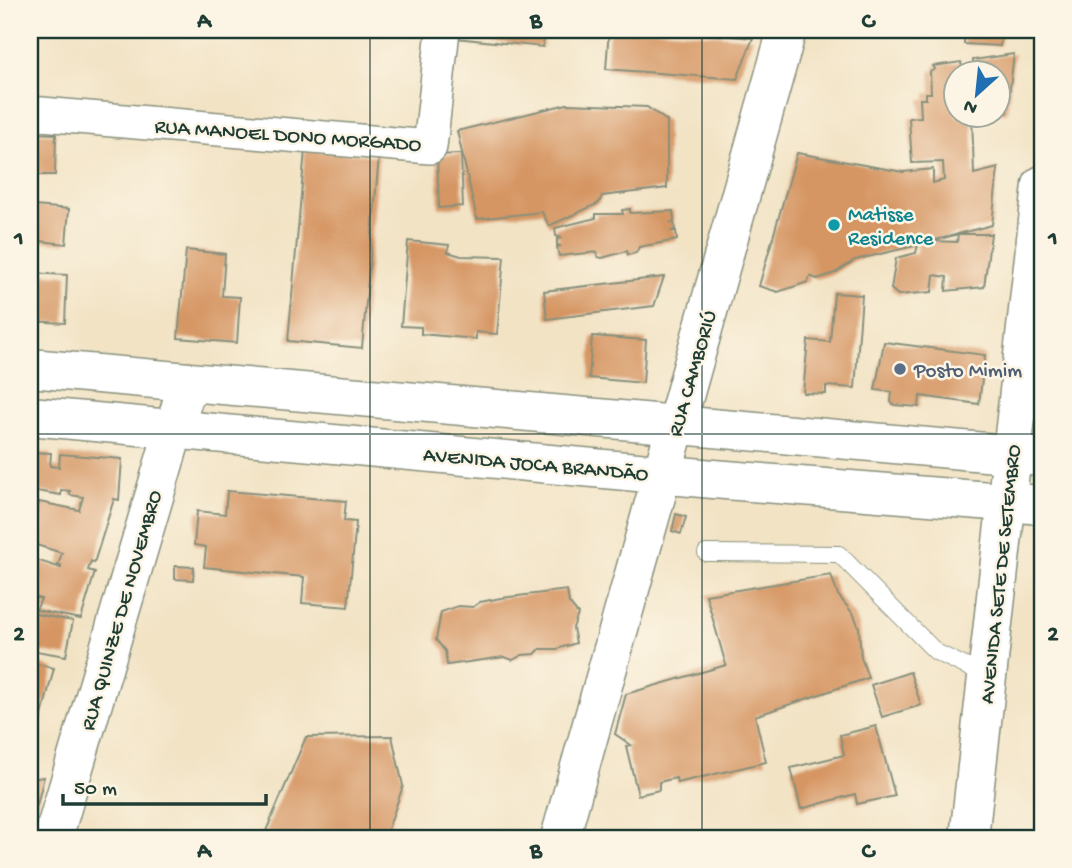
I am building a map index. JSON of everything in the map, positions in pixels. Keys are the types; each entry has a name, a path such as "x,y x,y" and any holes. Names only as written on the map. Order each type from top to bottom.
{"main road":[{"name":"RUA CAMBORIÚ","path":"560,838 787,30"},
{"name":"AVENIDA SETE DE SETEMBRO","path":"969,838 988,677 1025,504 1042,185"},
{"path":"30,368 1028,456"},
{"name":"RUA QUINZE DE NOVEMBRO","path":"53,838 187,382"},
{"name":"AVENIDA JOCA BRANDÃO","path":"30,416 662,475 1025,504"}],"street":[{"name":"RUA MANOEL DONO MORGADO","path":"30,113 430,147 443,30"}],"lane":[{"path":"706,553 839,554 936,652 988,677"}],"building":[{"path":"457,30 544,30 543,47 456,38"},
{"path":"609,30 662,30 753,38 737,79 606,69"},
{"path":"964,30 1003,30 1000,46 964,44"},
{"path":"1014,54 1012,71 1012,60 973,60"},
{"path":"942,65 942,130 972,130 974,174 998,168 992,225 958,234 991,234 984,287 946,291 947,277 934,275 932,292 898,295 891,289 896,258 916,253 918,245 855,260 835,273 817,279 810,276 808,282 778,292 759,286 797,153 903,172 933,169 933,183 944,180 943,162 912,163 909,118 921,117 920,99 926,99 926,93 931,93 930,72 935,69 933,66","holes":["958,234 957,242 932,241"]},
{"path":"567,104 647,107 667,121 667,188 602,196 599,203 549,226 542,212 477,219 457,131"},
{"path":"30,133 56,134 55,175 30,175"},
{"path":"305,150 379,156 362,348 288,341"},
{"path":"461,154 463,206 439,208 437,155"},
{"path":"34,206 69,209 66,244 30,240 30,213 33,213"},
{"path":"630,209 630,213 673,211 674,221 670,223 674,222 675,229 672,231 676,231 677,240 639,247 636,253 628,255 627,251 602,258 598,257 597,252 559,256 557,247 561,246 557,245 557,239 561,238 556,236 555,228 596,218 596,214 623,214 622,210"},
{"path":"408,241 449,245 448,252 461,256 504,257 497,334 476,332 476,339 421,334 421,327 401,326"},
{"path":"186,250 225,254 222,296 240,297 237,343 178,338"},
{"path":"30,273 67,275 65,323 30,321"},
{"path":"664,277 654,306 547,319 544,291"},
{"path":"834,293 862,295 855,388 826,386 826,394 803,393 808,340 830,342"},
{"path":"592,336 646,340 643,383 589,378"},
{"path":"884,342 985,355 979,404 920,396 919,407 894,405 891,402 892,392 875,390"},
{"path":"32,452 51,453 50,466 59,467 60,454 122,459 119,500 114,499 94,563 91,561 88,570 95,572 81,619 36,610 41,599 30,596 30,558 61,568 61,565 58,565 62,553 30,543 39,502 79,510 83,497 70,495 70,491 61,490 61,495 30,490"},
{"path":"227,491 346,501 344,521 356,522 348,607 302,603 304,577 204,567 206,547 194,545 197,511 225,514"},
{"path":"676,514 686,517 681,534 672,531"},
{"path":"175,566 194,567 193,580 175,579"},
{"path":"831,575 838,595 854,615 859,628 861,657 868,678 755,716 766,762 677,783 676,778 659,782 659,790 638,795 626,746 631,745 615,734 626,694 726,665 706,595"},
{"path":"567,590 569,603 578,614 573,628 576,643 557,649 540,649 535,654 522,655 513,660 504,657 447,665 445,651 436,640 441,612 458,606 473,607 480,602 501,598"},
{"path":"30,613 73,621 66,656 30,650"},
{"path":"30,662 54,668 41,719 30,716"},
{"path":"910,672 921,705 882,717 871,685"},
{"path":"876,726 895,796 857,804 855,794 801,809 791,768 844,755 840,735"},
{"path":"392,736 403,786 385,838 263,838 306,737"},
{"path":"44,777 37,805 30,805 30,779"}],"place":[{"name":"Matisse Residence","path":"834,225"},
{"name":"Posto Mimim","path":"900,369"}]}
